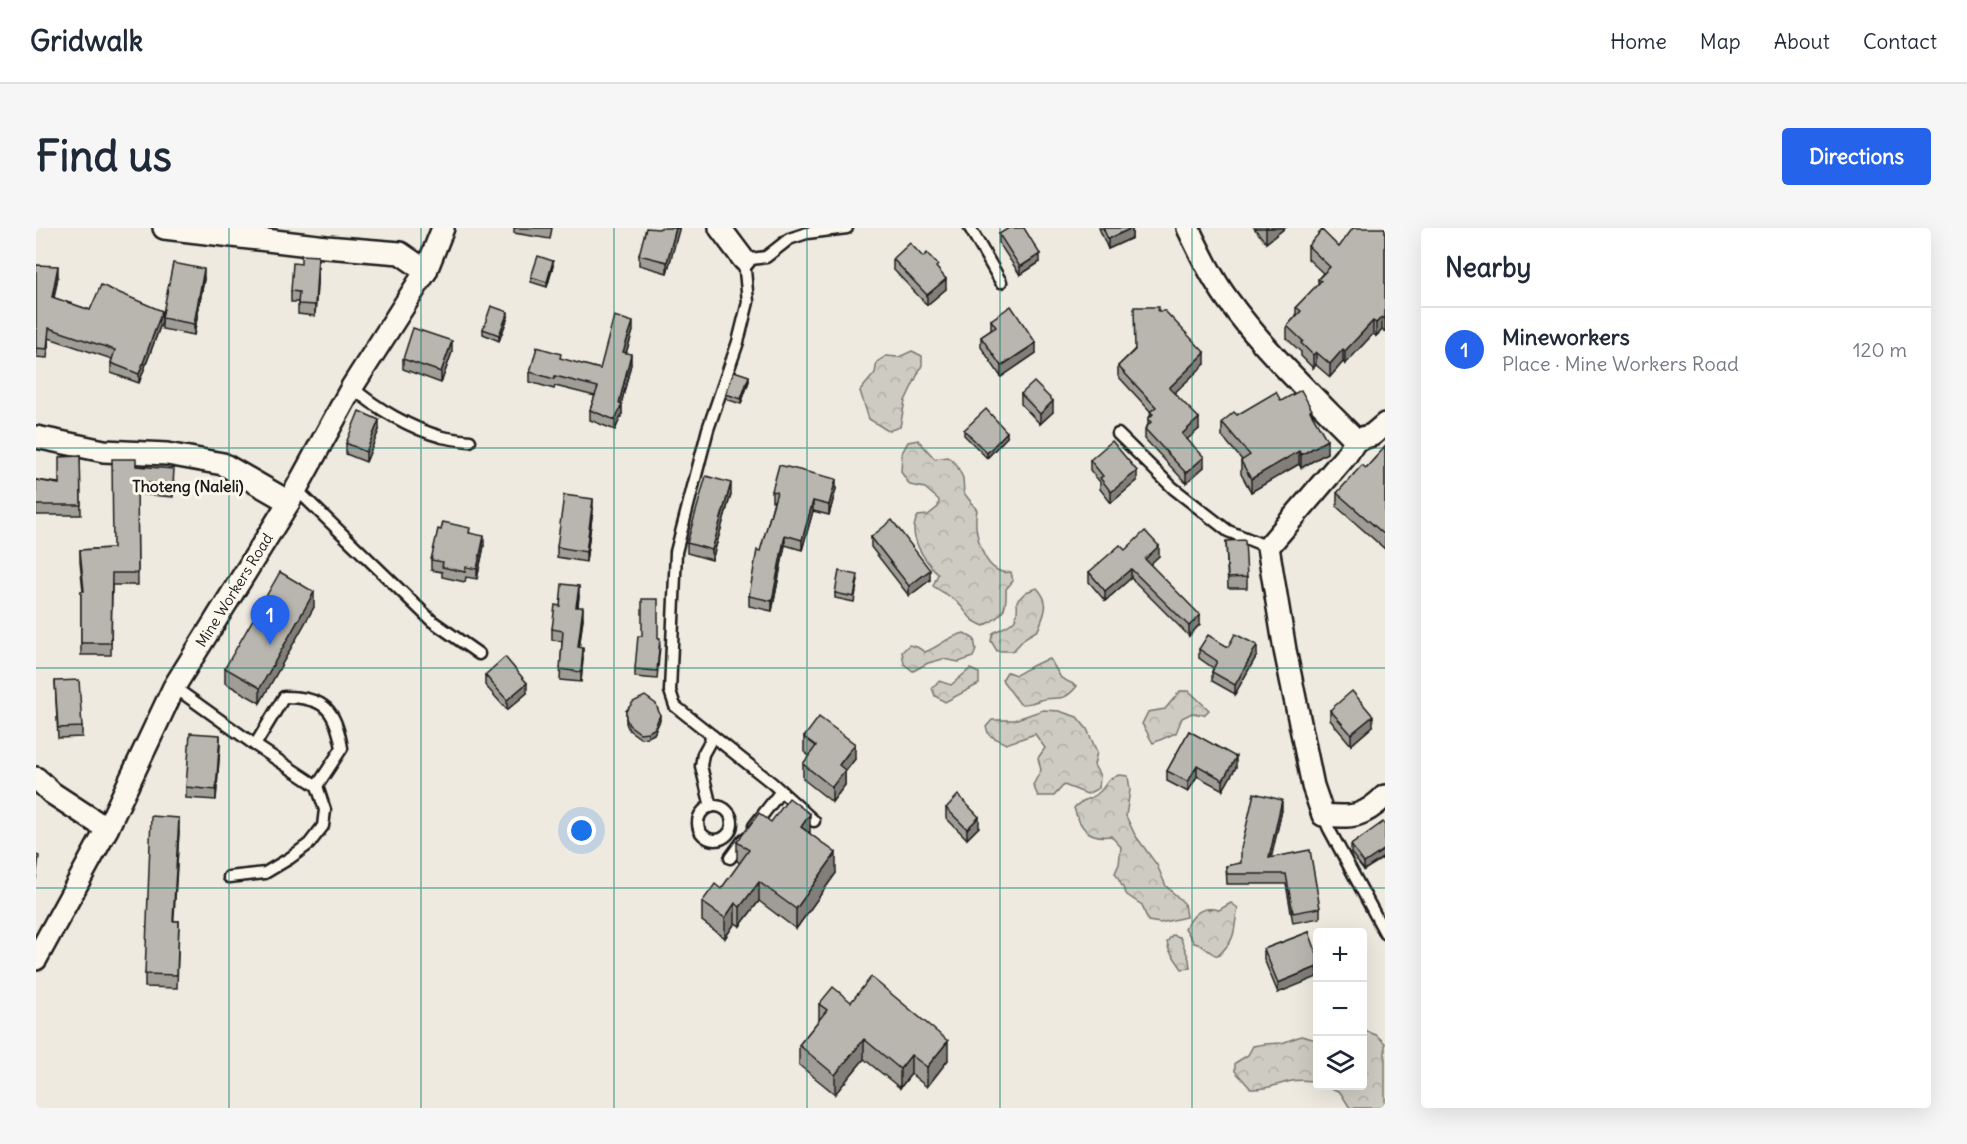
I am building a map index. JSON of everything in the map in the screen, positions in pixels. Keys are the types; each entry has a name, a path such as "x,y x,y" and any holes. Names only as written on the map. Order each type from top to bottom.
{"street":[{"path":"164,228 326,247 400,253 426,271"},
{"name":"Mine Workers Road","path":"36,959 107,829 174,687 292,496 352,387 426,271 443,228"},
{"path":"720,228 744,260"},
{"path":"1188,228 1210,272 1227,299 1257,338 1356,440"},
{"path":"1385,424 1372,435 1356,440 1345,457 1268,547 1308,763 1323,815 1348,818 1363,814 1385,796"},
{"path":"36,437 104,451 166,454 223,464 292,496"},
{"path":"36,778 52,794 107,829"}],"lane":[{"path":"814,821 781,791 675,706 670,691 676,552 708,429 738,342 748,302 744,260 766,257 789,239 807,233 847,228"},
{"path":"970,228 1001,282"},
{"path":"352,387 366,400 405,422 441,437 470,441"},
{"path":"1118,434 1173,488 1228,531 1268,547"},
{"path":"292,496 432,621 479,654"},
{"path":"174,687 317,786 326,810 323,826 309,844 265,873 229,876"},
{"path":"255,745 284,697 308,697 326,707 338,725 342,748 317,786"},
{"path":"711,807 701,766 703,754 713,736"},
{"path":"730,858 781,791"},
{"path":"723,808 731,817 731,831 726,836 720,840 712,840 700,833 698,820 705,809 723,808"},
{"path":"1323,815 1385,933"},
{"path":"726,836 739,846"}],"green space":[{"path":"912,351 922,356 922,365 905,401 900,427 888,431 869,419 860,391 875,373 877,362 886,356 899,357"},
{"path":"918,440 935,459 948,457 956,464 963,478 964,493 977,510 976,526 984,554 995,568 1003,572 1011,572 1013,581 1006,589 1006,603 1002,612 996,619 984,626 971,619 953,599 933,586 938,574 922,555 915,539 915,523 918,516 928,515 938,507 939,500 925,488 910,485 901,472 902,453 908,442"},
{"path":"1037,588 1045,603 1038,630 1026,637 1013,651 997,651 991,641 993,633 1013,622 1017,614 1017,601 1026,592"},
{"path":"964,633 974,639 976,650 973,657 959,662 943,659 928,663 913,671 904,664 902,652 909,645 925,652"},
{"path":"1050,659 1061,678 1077,686 1064,697 1020,704 1002,680 1007,672 1016,675 1037,663"},
{"path":"970,669 979,673 979,684 945,702 935,696 932,688 939,681 951,685"},
{"path":"1180,691 1189,691 1209,710 1204,715 1192,713 1182,718 1176,733 1153,743 1142,724 1148,712 1165,709"},
{"path":"1043,710 1059,711 1077,717 1087,729 1097,752 1094,765 1100,776 1099,788 1087,794 1064,785 1054,796 1038,796 1033,785 1041,770 1038,758 1045,748 1035,734 1006,744 989,735 986,727 992,720 1014,720"},
{"path":"1119,775 1128,776 1130,790 1126,816 1135,835 1157,865 1166,886 1184,903 1186,917 1160,923 1148,921 1142,905 1127,895 1115,873 1119,864 1121,847 1111,836 1096,836 1086,831 1079,821 1074,808 1096,795 1110,779"},
{"path":"1231,903 1238,908 1234,934 1218,956 1194,943 1185,928 1199,912 1207,909 1219,910"},
{"path":"1172,935 1180,937 1189,959 1190,968 1182,969 1169,950 1167,942"},
{"path":"1367,1032 1376,1035 1385,1043 1385,1108 1350,1108 1340,1092 1336,1090 1367,1090"},
{"path":"1301,1036 1313,1039 1313,1081 1290,1081 1260,1089 1251,1089 1235,1071 1235,1063 1248,1055 1253,1046 1282,1043"}],"building":[{"path":"646,228 676,228 667,262 639,255"},
{"path":"1009,228 1024,228 1040,254 1020,267 999,234"},
{"path":"1103,228 1132,228 1108,239"},
{"path":"1353,228 1385,228 1385,319 1382,317 1376,323 1373,321 1330,364 1316,352 1313,355 1301,343 1303,341 1287,326 1301,311 1296,307 1321,281 1318,279 1330,267 1308,246 1322,230 1339,247"},
{"path":"910,243 923,257 927,253 938,265 936,267 946,279 927,295 893,259"},
{"path":"301,255 318,256 315,305 298,304 299,292 291,291 293,263 301,264"},
{"path":"538,256 553,261 547,282 531,277"},
{"path":"173,263 204,269 194,324 162,318"},
{"path":"36,265 58,266 52,297 90,310 101,285 162,311 139,374 111,363 115,350 49,328 47,349 36,348"},
{"path":"491,306 508,312 499,335 483,329"},
{"path":"1011,306 1036,343 1001,366 981,337 996,327 991,320"},
{"path":"1134,307 1159,307 1158,311 1165,311 1205,353 1169,388 1199,418 1182,434 1204,457 1186,473 1145,429 1151,422 1148,419 1153,414 1150,412 1156,407 1118,366 1135,350"},
{"path":"614,316 633,322 623,352 631,354 619,403 622,404 615,420 590,410 598,387 530,372 537,347 561,354 560,358 600,369"},
{"path":"413,328 452,341 441,372 403,359"},
{"path":"734,371 749,376 741,399 726,394"},
{"path":"1034,382 1053,401 1040,414 1021,394"},
{"path":"1301,390 1327,440 1301,455 1299,451 1251,479 1241,461 1250,455 1222,422 1234,412 1237,415 1276,392 1281,401"},
{"path":"986,409 1007,432 987,453 964,430"},
{"path":"359,411 379,420 366,452 346,443"},
{"path":"1112,441 1137,471 1111,492 1100,478 1103,476 1090,460"},
{"path":"1385,447 1385,535 1337,493 1362,465 1366,468"},
{"path":"80,456 81,505 36,505 36,480 59,484 59,457"},
{"path":"112,459 136,459 136,466 174,469 173,485 137,482 138,573 112,573 111,643 81,643 81,591 84,591 80,550 113,548"},
{"path":"779,465 836,479 829,505 813,501 802,540 785,535 772,601 749,596 757,550 760,551 777,492 772,491"},
{"path":"706,476 731,483 712,550 687,543"},
{"path":"564,495 593,499 586,552 557,547"},
{"path":"892,520 930,570 909,586 871,537"},
{"path":"443,522 470,528 469,533 484,536 477,569 466,567 465,572 442,567 443,562 431,560 438,529 441,530"},
{"path":"1145,531 1159,546 1145,559 1200,615 1189,626 1131,569 1105,591 1089,572 1120,545 1125,550"},
{"path":"1245,540 1247,577 1228,578 1226,541"},
{"path":"839,571 858,575 854,597 835,593"},
{"path":"280,572 314,592 260,688 225,668"},
{"path":"562,584 579,586 576,607 583,607 578,647 583,648 581,672 560,669 563,631 552,629 555,605 560,606"},
{"path":"642,599 658,599 658,638 660,638 657,671 635,669 638,636 642,636"},
{"path":"1235,634 1257,645 1235,685 1212,672 1217,661 1199,649 1208,635 1228,647"},
{"path":"505,657 527,683 507,700 485,675"},
{"path":"79,680 82,727 58,728 55,681"},
{"path":"1352,691 1373,716 1351,734 1330,710"},
{"path":"645,696 656,704 660,715 654,729 640,733 629,725 626,711 633,702"},
{"path":"819,717 855,744 839,765 845,770 832,787 803,764 816,746 804,737"},
{"path":"1189,731 1236,757 1223,780 1197,765 1188,782 1167,771"},
{"path":"190,733 220,735 216,790 186,787"},
{"path":"1254,793 1282,800 1269,858 1310,850 1320,908 1293,913 1286,874 1227,874 1226,866 1241,863 1241,849"},
{"path":"958,795 979,817 967,829 946,808"},
{"path":"789,798 810,814 801,827 836,853 796,909 759,882 740,907 735,903 725,918 702,902 715,884 721,889 749,850 737,842 759,813 771,822"},
{"path":"151,816 179,818 173,921 179,921 177,975 145,974"},
{"path":"1383,822 1385,849 1364,863 1351,845"},
{"path":"36,855 39,856 36,880"},
{"path":"1309,932 1313,943 1313,969 1278,983 1264,949"},
{"path":"871,977 948,1041 927,1067 911,1055 900,1069 864,1039 835,1075 799,1045 827,1010 819,1004 833,987 851,1002"}],"place":[{"name":"Mineworkers","path":"270,645"}],"district":[{"name":"Thoteng (Naleli)","path":"188,486"}]}
